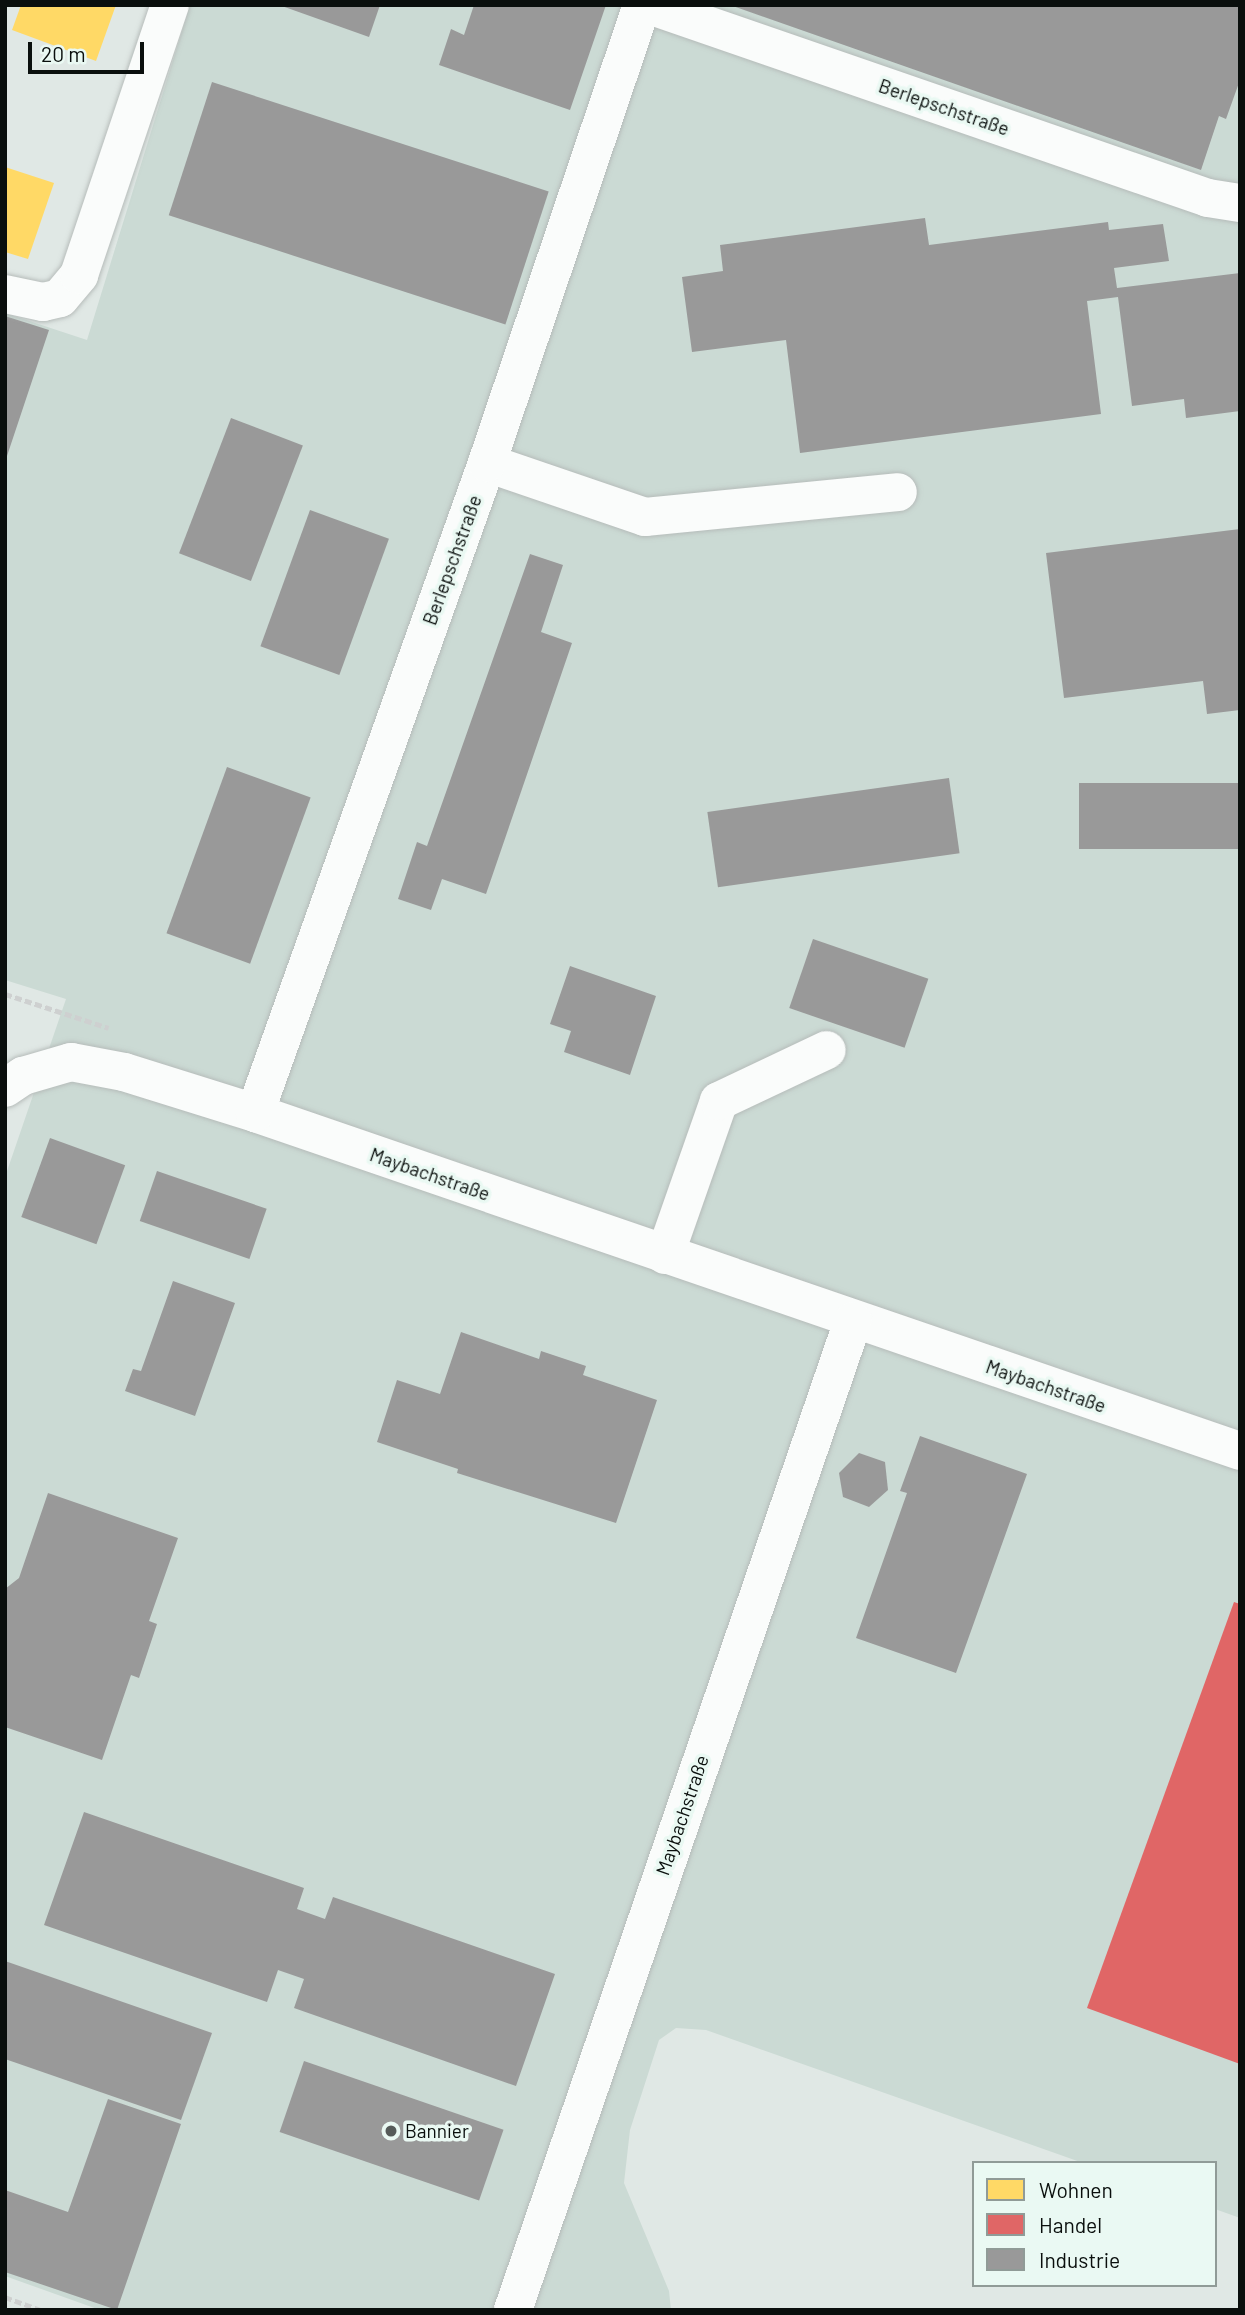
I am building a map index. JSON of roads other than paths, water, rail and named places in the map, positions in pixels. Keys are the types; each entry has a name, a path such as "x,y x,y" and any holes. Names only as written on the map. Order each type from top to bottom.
{"street":[{"path":"5,294 43,302 60,298 79,275 170,5"},
{"name":"Berlepschstraße","path":"255,1113 487,463 642,5"},
{"name":"Berlepschstraße","path":"649,5 1208,198 1240,203"},
{"path":"487,463 645,517 898,492"},
{"path":"665,1255 719,1101 827,1050"},
{"name":"Maybachstraße","path":"5,1088 23,1076 71,1062 124,1072 255,1113 853,1321 1240,1451"},
{"name":"Maybachstraße","path":"513,2310 853,1321"}],"place":[{"name":"Bannier","path":"391,2131"}]}
